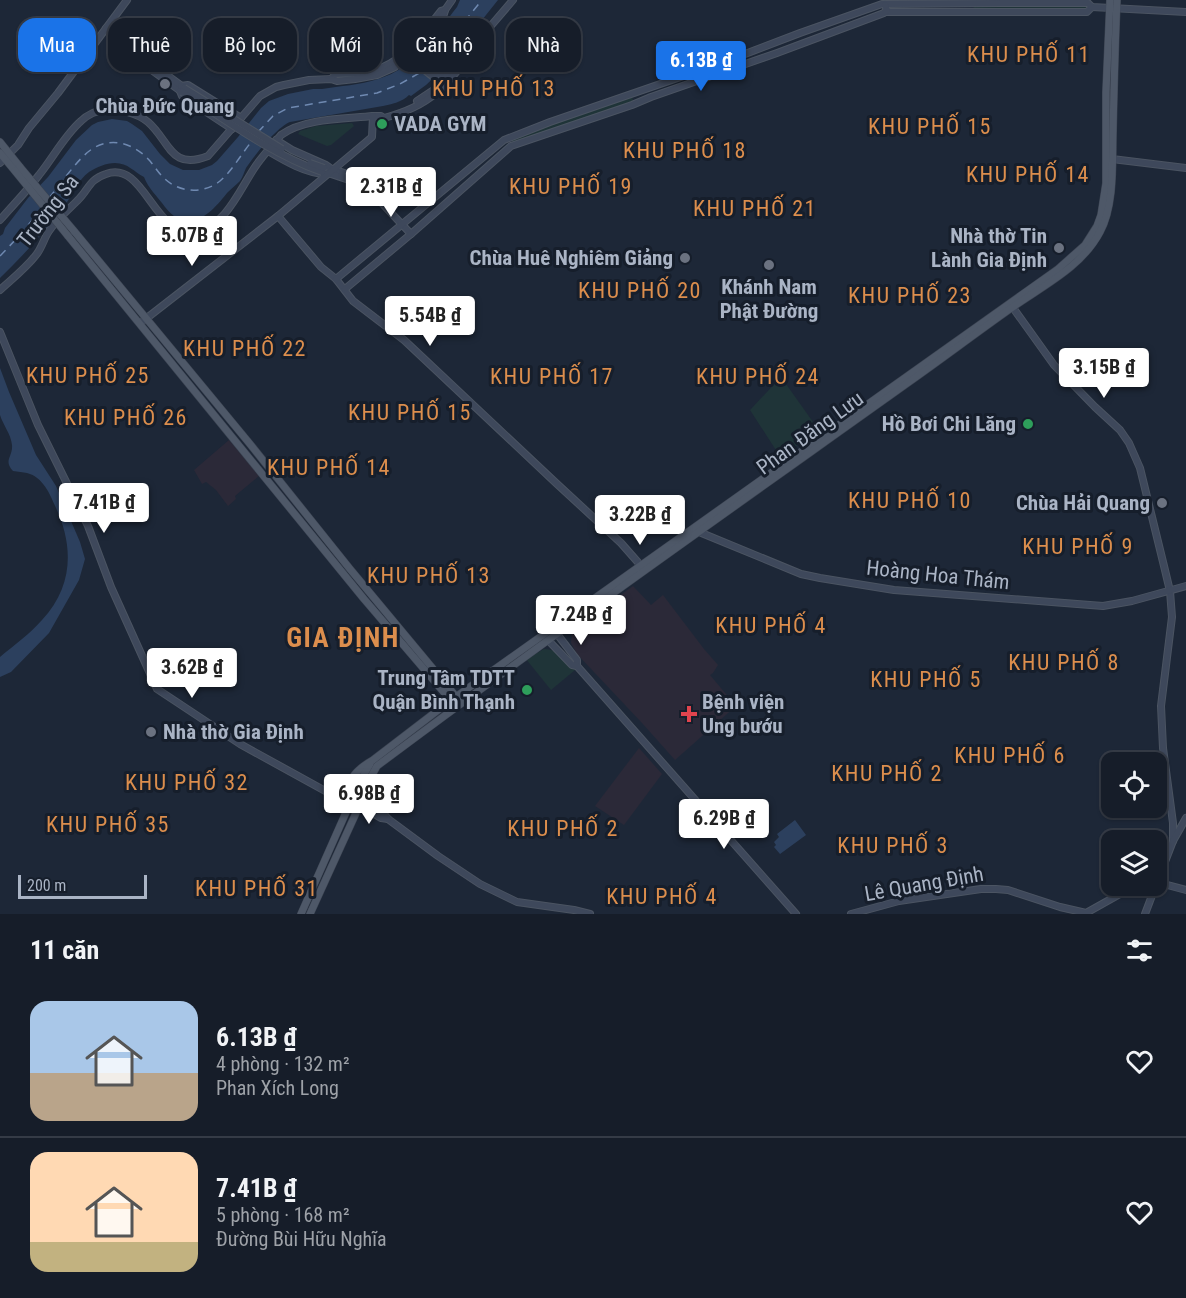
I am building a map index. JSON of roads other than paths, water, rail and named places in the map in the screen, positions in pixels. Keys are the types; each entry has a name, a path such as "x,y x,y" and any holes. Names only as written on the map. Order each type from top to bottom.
{"main road":[{"name":"Phan Đăng Lưu","path":"352,799 347,791 351,778 360,768 375,763 555,631 697,530 785,472 1011,305 1061,275 1081,258 1096,239 1106,219 1112,182 1108,159 1112,6 1117,0"},
{"path":"0,142 5,155 143,321 189,371 250,444 394,628"},
{"path":"143,321 183,376 243,450 456,702"},
{"path":"183,376 189,371"},
{"path":"243,450 250,444"},
{"name":"Phan Đăng Lưu","path":"310,914 361,802 375,763"},
{"path":"375,763 371,792 376,808"},
{"path":"301,914 352,799 361,802"}],"street":[{"path":"5,155 76,69 127,0"},
{"path":"441,18 452,0"},
{"name":"Trường Sa","path":"494,22 513,0"},
{"path":"336,279 504,140 800,33 883,9 1000,3 1088,3 1092,7 1112,6 1186,12"},
{"path":"345,289 511,146 777,53 883,9"},
{"path":"331,79 336,74 376,70 395,61 426,30 441,11 445,10"},
{"path":"105,29 153,71 274,150 304,165 352,181 356,179 411,234"},
{"path":"0,220 38,176 79,122 86,116 101,110 125,111 139,116 150,123 171,152 179,158 187,161 198,160 208,156 260,96 276,87 309,80 331,79 336,81 377,75 394,67"},
{"path":"431,72 442,81"},
{"name":"Trường Sa","path":"381,116 429,93 449,72"},
{"name":"Trường Sa","path":"0,290 37,254 58,219 80,198 90,183 103,175 112,172 121,173 130,178 142,189 160,215 174,228 195,232 214,224 230,207 255,166 280,135 314,122 373,116 384,118 405,111 436,94 456,72"},
{"path":"182,89 188,85 241,118"},
{"path":"182,89 182,96 232,129"},
{"path":"143,321 278,216 327,171 372,137 373,116"},
{"path":"276,140 326,165 327,171"},
{"path":"268,151 315,174 327,171"},
{"path":"1108,159 1186,168"},
{"path":"278,216 321,267 345,289 353,301 404,340 621,543 644,568"},
{"path":"1011,305 1054,365 1120,430 1129,443 1140,468 1170,591 1173,620 1161,706 1173,841"},
{"path":"0,332 38,425 88,526 111,587 157,689 240,744 346,802 352,799"},
{"name":"Hoàng Hoa Thám","path":"697,530 801,574 894,590 1103,606 1132,601 1186,586"},
{"path":"555,631 577,660 577,666"},
{"path":"546,638 572,665 577,666 796,914"},
{"path":"361,802 376,808 387,819 480,884 517,902 591,914"},
{"path":"361,802 381,818 387,819"},
{"path":"1173,823 1184,821"},
{"path":"1167,857 1184,821"},
{"path":"1167,886 1186,890"},
{"name":"Lê Quang Định","path":"852,914 899,901 981,889 1008,890 1086,913 1116,896"},
{"path":"1144,914 1152,896"}],"water":[{"path":"460,0 498,0 484,18 448,18"},
{"path":"394,72 440,72 411,96 400,101 290,122 285,125 260,149 246,168 240,181 213,209 198,219 182,220 174,216 153,192 144,177 127,166 115,163 98,167 82,179 50,224 0,278 0,236 76,140 92,125 112,119 127,121 142,131 170,164 183,170 199,170 217,161 269,101 288,94 357,84"},
{"path":"0,368 36,455 56,486 85,559 79,580 49,633 11,672 0,677 0,657 37,625 60,594 65,580 68,552 62,523 45,487 33,475 13,471 10,467 12,445 0,415"},
{"path":"795,820 806,835 780,854 774,847 776,845 774,842 779,837 777,834"}],"place":[{"name":"Chùa Đức Quang","path":"165,84"},
{"name":"VADA GYM","path":"382,124"},
{"name":"Nhà thờ Tin Lành Gia Định","path":"1059,248"},
{"name":"Chùa Huê Nghiêm Giảng","path":"685,258"},
{"name":"Khánh Nam Phật Đường","path":"769,265"},
{"name":"Hồ Bơi Chi Lăng","path":"1028,424"},
{"name":"Chùa Hải Quang","path":"1162,503"},
{"name":"Trung Tâm TDTT Quận Bình Thạnh","path":"527,690"},
{"name":"Bệnh viện Ung bướu","path":"689,714"},
{"name":"Nhà thờ Gia Định","path":"151,732"}],"district":[{"name":"KHU PHỐ 11","path":"1029,54"},
{"name":"KHU PHỐ 13","path":"494,88"},
{"name":"KHU PHỐ 15","path":"930,126"},
{"name":"KHU PHỐ 18","path":"685,150"},
{"name":"KHU PHỐ 14","path":"1028,174"},
{"name":"KHU PHỐ 19","path":"571,186"},
{"name":"KHU PHỐ 21","path":"755,208"},
{"name":"KHU PHỐ 20","path":"640,290"},
{"name":"KHU PHỐ 23","path":"910,295"},
{"name":"KHU PHỐ 22","path":"245,348"},
{"name":"KHU PHỐ 25","path":"88,375"},
{"name":"KHU PHỐ 17","path":"552,376"},
{"name":"KHU PHỐ 24","path":"758,376"},
{"name":"KHU PHỐ 15","path":"410,412"},
{"name":"KHU PHỐ 26","path":"126,417"},
{"name":"KHU PHỐ 14","path":"329,467"},
{"name":"KHU PHỐ 10","path":"910,500"},
{"name":"KHU PHỐ 9","path":"1078,546"},
{"name":"KHU PHỐ 13","path":"429,575"},
{"name":"KHU PHỐ 4","path":"771,625"},
{"name":"GIA ĐỊNH","path":"343,638"},
{"name":"KHU PHỐ 8","path":"1064,662"},
{"name":"KHU PHỐ 5","path":"926,679"},
{"name":"KHU PHỐ 6","path":"1010,755"},
{"name":"KHU PHỐ 2","path":"887,773"},
{"name":"KHU PHỐ 32","path":"187,782"},
{"name":"KHU PHỐ 35","path":"108,824"},
{"name":"KHU PHỐ 2","path":"563,828"},
{"name":"KHU PHỐ 3","path":"893,845"},
{"name":"KHU PHỐ 31","path":"257,888"},
{"name":"KHU PHỐ 4","path":"662,896"}]}
